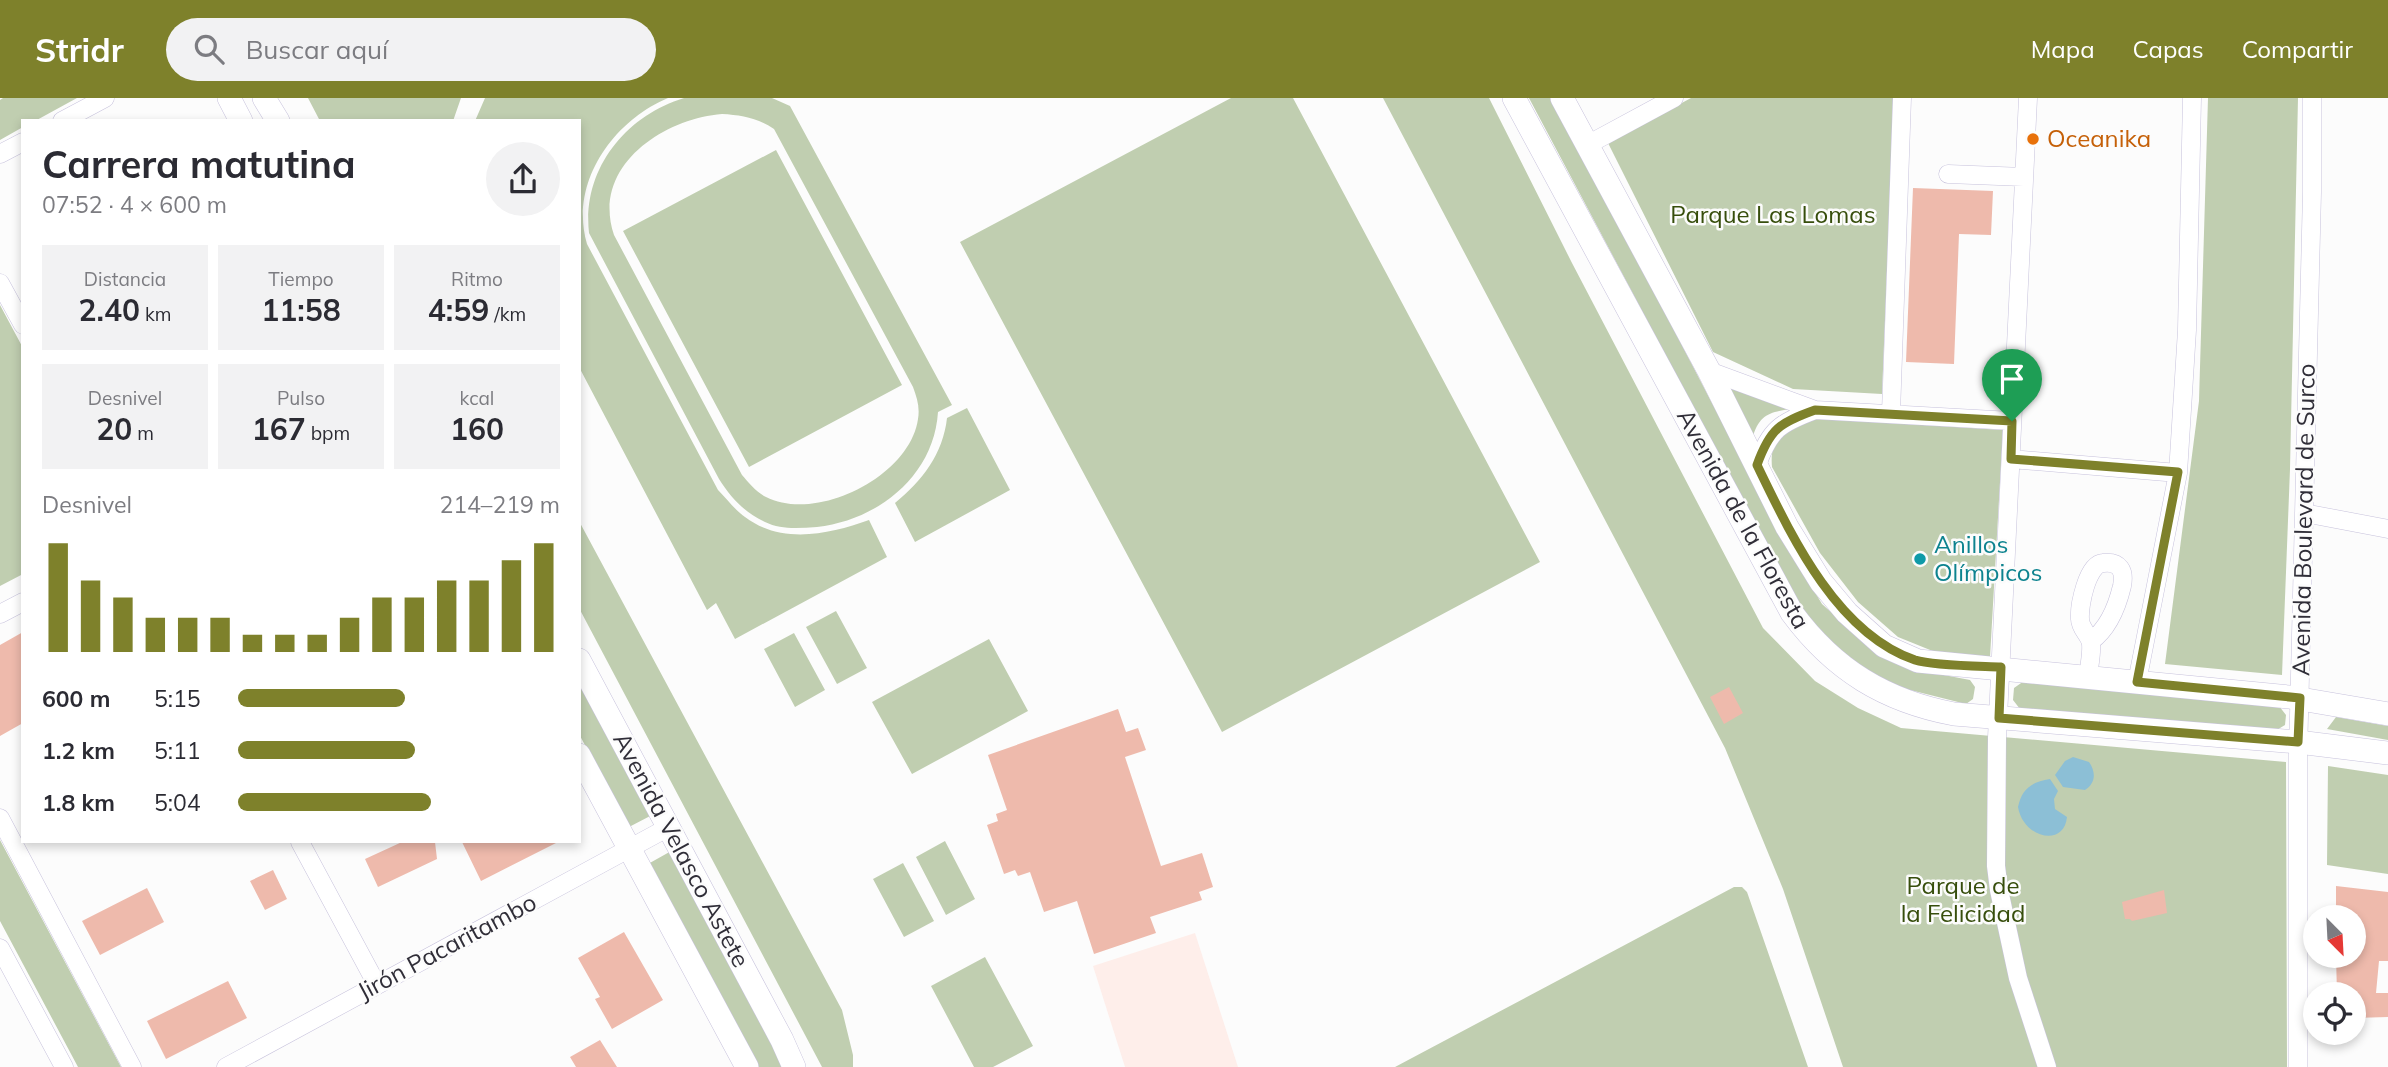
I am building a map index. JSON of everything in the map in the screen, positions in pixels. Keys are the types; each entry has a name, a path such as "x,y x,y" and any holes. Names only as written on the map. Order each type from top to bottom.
{"main road":[{"path":"231,98 241,119"},
{"path":"264,98 277,119"},
{"path":"279,98 289,119"},
{"name":"Avenida de la Floresta","path":"1514,98 1775,585 1810,637 1831,657 1863,681 1902,701 1955,714 2354,747 2388,754"},
{"name":"Avenida de la Floresta","path":"1562,98 1709,371 1787,527 1821,582 1847,613 1884,646 1918,661 2300,698 2388,714"},
{"name":"Avenida Velasco Astete","path":"581,664 794,1067"},
{"name":"Avenida Velasco Astete","path":"581,759 747,1067"}],"street":[{"path":"66,119 105,98"},
{"path":"1587,145 1674,98"},
{"path":"1891,413 1902,98"},
{"path":"2028,98 1995,809 1999,890 2018,978 2047,1067"},
{"path":"2137,682 2178,472 2188,303 2192,98"},
{"name":"Avenida Boulevard de Surco","path":"2298,1067 2298,742 2312,98"},
{"path":"0,154 21,143"},
{"path":"1948,174 2024,177"},
{"path":"0,283 21,321"},
{"name":"Avenida de la Floresta","path":"1709,371 1815,410 2012,421"},
{"name":"Avenida de la Floresta","path":"1757,465 1765,441 1776,428 1792,418 1815,410"},
{"path":"2011,459 2178,472"},
{"path":"2304,513 2388,528"},
{"path":"0,614 21,603"},
{"path":"2088,677 2091,641"},
{"path":"0,818 132,1067"},
{"name":"Jirón Pacaritambo","path":"226,1067 669,827"},
{"path":"301,843 377,985"},
{"path":"0,948 64,1067"}],"shaded area":[{"path":"1195,933 1238,1067 1125,1067 1093,966"}],"green space":[{"path":"77,98 39,119 21,119 21,128 0,140 0,100"},
{"path":"308,98 461,98 454,119 319,119"},
{"path":"485,98 668,98 648,108 630,122 613,138 600,157 590,177 584,199 583,221 587,244 718,490 734,508 759,526 790,534 822,533 869,520 887,557 735,639 716,603 707,610 581,371 581,119 476,119"},
{"path":"684,98 772,98 790,106 952,405 938,412 934,435 926,456 914,475 899,491 861,515 840,523 817,527 784,527 765,522 739,504 719,479 589,233 589,210 600,167 626,132 663,106","holes":["722,114 743,116 774,129 917,399 918,419 911,440 898,459 880,476 834,499 810,504 787,503 762,495 742,475 614,235 610,210 613,188 622,168 637,151 677,125"]},
{"path":"1231,98 1293,98 1540,562 1222,732 960,242"},
{"name":"Parque de la Felicidad","path":"1383,98 1489,98 1763,628 1815,681 1858,708 1901,728 2286,762 2287,1067 1843,1067 1783,889 1725,748"},
{"path":"1529,98 1553,98 1785,543 1822,604 1866,644 1923,671 1970,680 1975,687 1973,699 1966,704 1898,687 1851,662 1802,612"},
{"name":"Parque Las Lomas","path":"1691,98 1894,98 1882,394 1793,389 1713,352 1608,143"},
{"path":"2208,98 2298,98 2290,469 2282,675 2165,664 2199,401"},
{"path":"776,150 902,385 749,467 623,231"},
{"path":"0,305 21,344 21,575 0,586"},
{"path":"1725,385 1794,408 1778,411 1762,419 1752,439"},
{"path":"967,408 1010,490 915,542 895,503 914,486 930,466 941,443 947,418"},
{"path":"1811,418 2003,430 1990,657 1940,654 1898,637 1858,602 1820,553 1772,467 1776,441 1794,425"},
{"path":"581,525 842,1010 853,1055 853,1067 822,1067 581,612"},
{"path":"836,611 867,668 837,684 806,627"},
{"path":"794,633 825,690 795,707 764,649"},
{"path":"989,639 1028,711 912,774 872,702"},
{"path":"581,679 654,814 629,827 581,738"},
{"path":"2024,681 2279,706 2286,715 2285,725 2275,731 2020,709 2013,700 2014,688"},
{"path":"2336,717 2388,726 2388,740 2327,729"},
{"path":"2328,766 2388,775 2388,874 2327,865"},
{"path":"0,840 121,1067 78,1067 0,921"},
{"path":"945,841 975,899 946,915 916,857"},
{"path":"673,850 784,1067 757,1067 648,864"},
{"path":"903,863 934,921 904,937 873,879"},
{"path":"1734,887 1742,887 1747,892 1808,1067 1395,1067"},
{"path":"985,957 1033,1046 993,1067 974,1067 931,986"}],"water":[{"path":"2073,757 2089,762 2093,770 2093,781 2085,790 2063,787 2055,775 2065,761"},
{"path":"2050,779 2058,791 2054,799 2055,809 2067,817 2059,833 2051,836 2035,832 2027,826 2018,807 2022,795 2029,787"}],"building":[{"path":"1913,188 1993,191 1991,235 1959,234 1954,364 1906,362"},
{"path":"21,633 21,724 0,736 0,645"},
{"path":"1729,687 1743,713 1724,724 1710,697"},
{"path":"1118,709 1126,732 1138,728 1146,750 1125,757 1161,866 1202,853 1213,887 1199,892 1202,900 1150,917 1156,933 1094,954 1077,901 1044,912 1030,872 1018,876 1015,870 1004,874 987,825 998,821 996,814 1007,810 988,755"},
{"path":"400,843 435,843 437,859 378,887 365,859"},
{"path":"462,843 556,843 481,881"},
{"path":"273,870 287,899 265,910 250,881"},
{"path":"2336,886 2388,892 2388,961 2379,961 2376,993 2388,993 2388,1017 2366,1018 2366,982 2337,982 2336,968 2366,968 2366,905 2336,905"},
{"path":"147,888 164,922 100,955 82,921"},
{"path":"2164,890 2167,913 2132,921 2125,919 2122,902"},
{"path":"624,932 663,1000 612,1029 595,999 600,997 578,958"},
{"path":"228,981 247,1018 166,1059 147,1021"},
{"path":"600,1040 617,1067 576,1067 570,1057"}],"place":[{"name":"Oceanika","path":"2033,139"},
{"name":"Anillos Olímpicos","path":"1920,559"}],"route":[{"path":"1815,410 2012,421 2011,459 2178,472 2137,682 2300,698 2298,742 1999,718 2001,667 1918,661 1884,646 1847,613 1821,582 1787,527 1757,465 1765,441 1776,428 1792,418 1815,410"}]}
